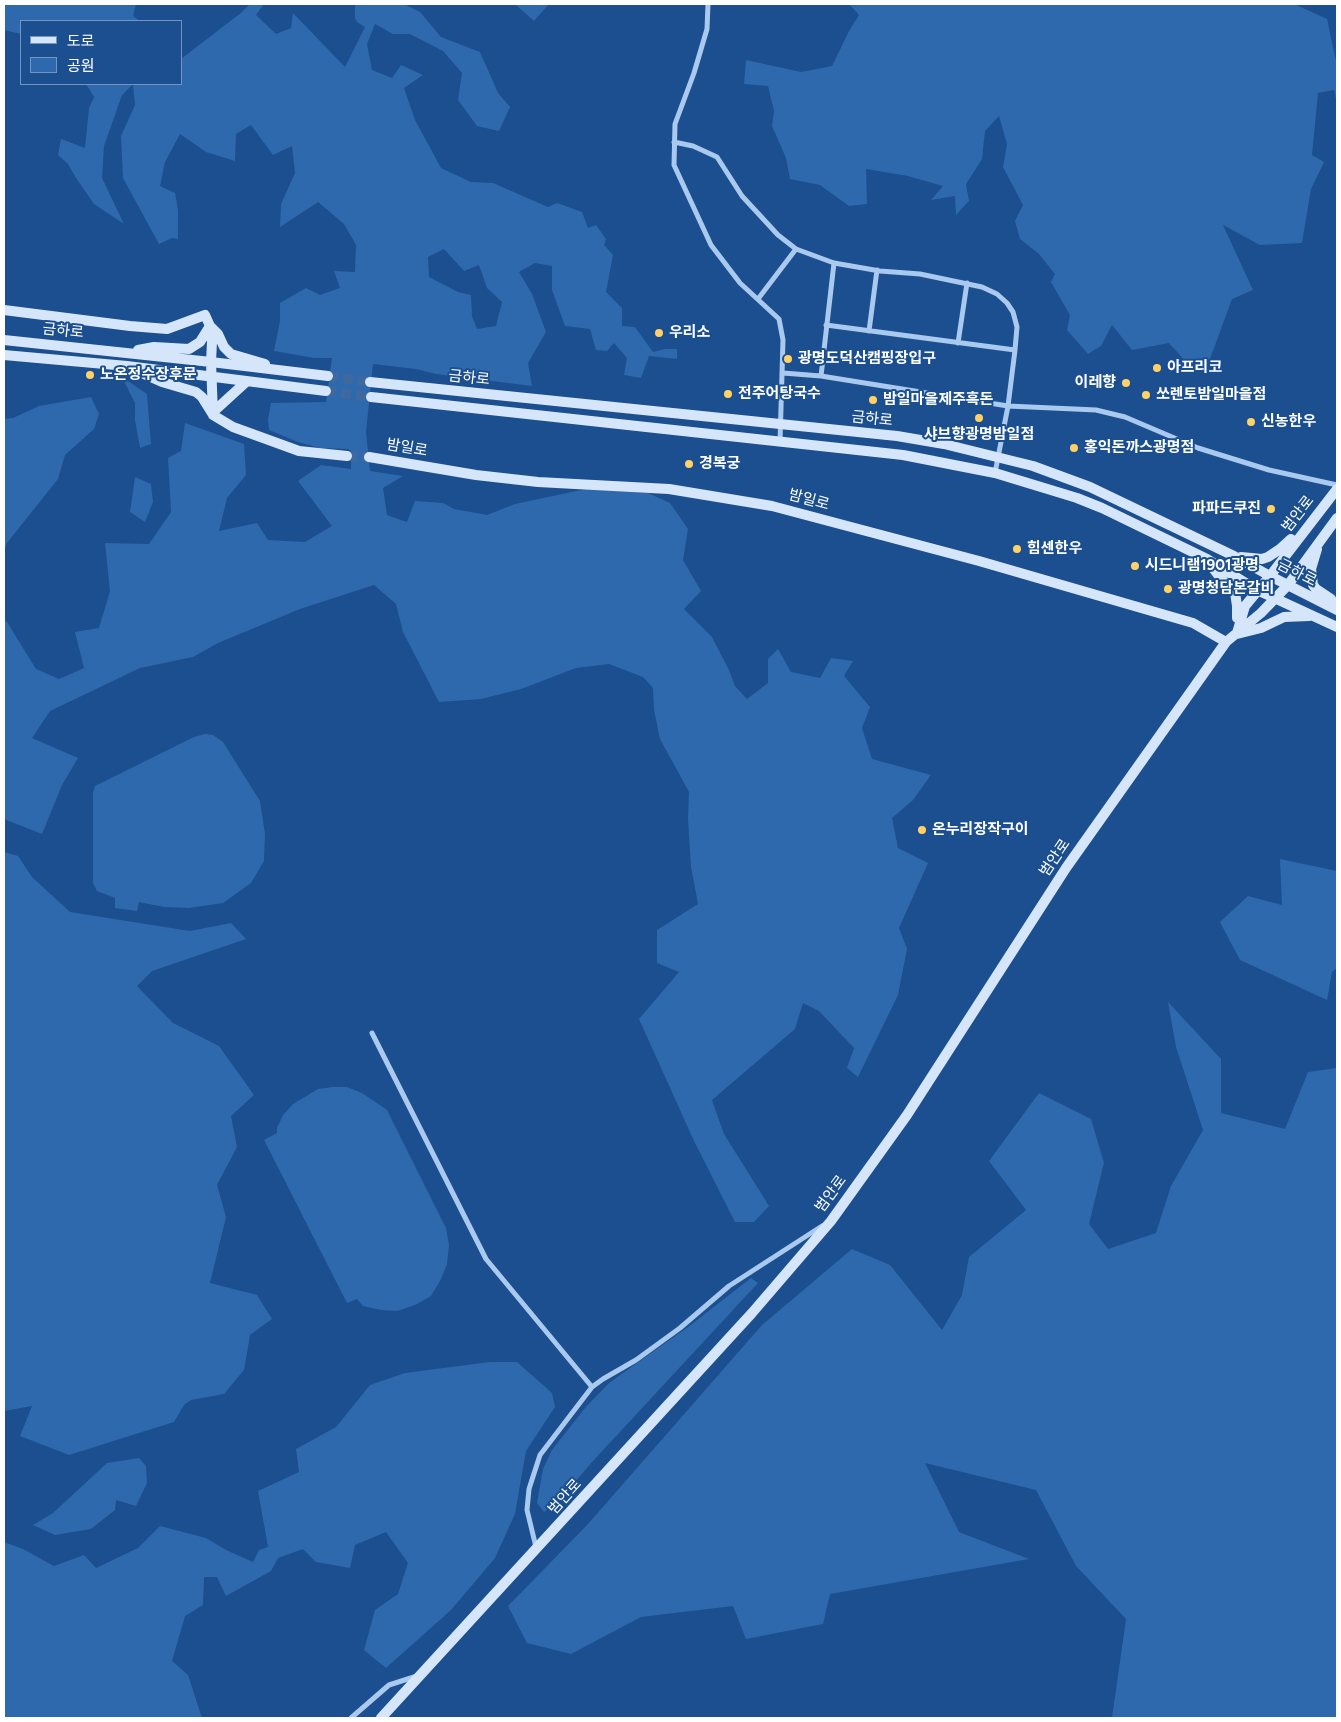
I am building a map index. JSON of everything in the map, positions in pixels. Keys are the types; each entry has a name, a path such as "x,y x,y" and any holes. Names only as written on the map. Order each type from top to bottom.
{"main road":[{"path":"4,310 167,329 206,314 212,342 212,412"},
{"path":"125,352 154,347 189,349 200,342 210,326"},
{"path":"210,326 218,334 224,347 231,354 287,371"},
{"name":"금하로","path":"4,340 328,376"},
{"name":"금하로","path":"4,355 127,366 326,391"},
{"path":"127,366 162,382 178,385 196,392 202,397 215,417 233,427 298,451 347,456"},
{"path":"212,412 246,382"},
{"name":"금하로","path":"370,382 897,436 944,444 1033,466 1090,487 1234,556 1337,609"},
{"name":"금하로","path":"371,397 903,455 995,473 1077,498 1102,508 1207,560 1257,590 1337,627"},
{"name":"밤일로","path":"369,457 476,475 538,482 669,489 772,506 979,560 1193,624 1226,642"},
{"name":"범안로","path":"1236,634 1245,606 1337,487"},
{"name":"범안로","path":"386,1716 752,1313 831,1221 907,1115 1066,868 1226,642 1261,612 1288,585 1337,518"},
{"path":"1234,556 1262,559 1268,557 1308,525"},
{"path":"1318,544 1311,569 1312,585 1331,599 1337,609"},
{"path":"1207,560 1234,592 1237,606 1236,634 1261,628 1284,617 1315,616"}],"street":[{"path":"708,4 706,29 694,73 675,124 674,165 711,245 740,283 780,319 783,340 780,442"},
{"path":"674,142 693,146 717,157 742,196 778,235 796,249 834,263 920,274 967,283 997,294 1007,303 1014,312 1017,327 1008,406 995,473"},
{"path":"758,299 796,249"},
{"path":"821,376 834,263"},
{"path":"869,330 877,270"},
{"path":"958,343 967,283"},
{"path":"826,325 1015,350"},
{"path":"783,373 821,376 1008,406 1096,410 1125,417 1198,448 1269,470 1337,487"},
{"path":"372,1033 486,1259 592,1388"},
{"path":"536,1550 528,1510 529,1488 540,1455 592,1388 603,1379 636,1360 680,1328 729,1286 831,1221"},
{"path":"352,1718 388,1685 422,1675"}],"green space":[{"path":"4,4 136,4 133,16 139,20 20,20 20,34 4,30"},
{"path":"250,4 264,4 256,15 276,34 291,28 293,13 345,67 365,27 357,22 355,18 355,4 404,4 420,12 441,37 480,52 498,93 510,107 499,131 477,126 458,100 462,73 443,51 410,34 393,34 375,24 367,44 372,70 392,78 401,65 423,75 404,88 415,120 441,168 471,182 493,183 548,207 557,203 582,212 588,228 596,225 606,239 604,245 613,255 606,292 622,308 622,326 635,327 653,352 677,349 677,359 649,356 641,378 624,375 627,358 614,343 607,351 596,350 590,329 565,326 552,290 552,266 535,263 519,272 532,294 546,332 528,363 532,386 373,364 366,432 370,471 403,476 383,488 387,515 407,522 415,501 443,503 454,509 487,515 515,504 586,489 648,493 670,503 688,529 683,560 701,591 684,609 712,637 735,686 747,699 768,683 768,659 778,649 791,672 820,678 831,658 853,661 844,676 870,707 862,728 872,759 931,775 913,800 892,818 898,848 928,863 899,928 907,949 898,995 858,1077 847,1068 854,1048 819,1011 803,1003 795,1029 712,1100 724,1134 769,1206 754,1222 735,1222 694,1141 639,1019 679,972 657,963 657,930 698,904 691,867 688,819 689,792 660,739 654,710 653,688 643,677 609,664 576,668 521,689 481,699 439,702 403,632 396,604 374,585 300,609 218,643 193,657 140,668 50,711 32,738 78,758 62,785 42,834 4,819 4,620 36,669 59,679 84,668 75,632 99,628 110,591 105,543 149,544 171,512 168,458 181,451 185,423 244,444 246,475 227,498 219,531 257,523 268,540 305,542 332,526 298,481 321,465 351,469 351,451 348,449 320,448 298,442 269,430 268,419 271,403 326,402 332,358 314,358 274,351 280,321 280,303 306,288 320,295 340,288 334,271 355,272 356,245 344,224 318,202 280,227 281,204 295,173 292,146 273,155 251,125 236,134 235,161 206,152 180,134 165,162 160,186 175,193 178,210 178,239 172,238 159,244 123,178 121,136 135,105 133,85 182,85 182,58","holes":["444,249 464,271 479,265 487,288 502,302 496,326 477,329 472,316 471,295 458,292 429,277 428,257"]},
{"path":"515,4 549,4 534,21"},
{"path":"849,4 1294,4 1327,19 1337,66 1337,103 1334,90 1318,93 1312,155 1324,162 1311,189 1302,243 1260,245 1223,225 1253,290 1232,299 1210,359 1186,362 1169,343 1132,350 1112,325 1101,346 1088,354 1067,330 1070,315 1051,282 1055,274 1039,254 1020,239 1015,221 1023,205 1003,167 1007,144 999,116 985,131 982,159 966,184 969,201 956,215 955,196 931,200 943,186 908,176 866,169 867,204 849,206 820,185 790,179 786,158 772,126 774,111 768,86 744,84 746,60 801,72 832,66 859,15"},
{"path":"87,85 132,85 122,95 104,146 102,178 124,224 94,204 68,164 58,155 61,139 85,148 89,108 94,97"},
{"path":"122,377 147,394 151,444 140,448 135,420 135,403"},
{"path":"91,397 99,414 94,429 65,455 58,479 7,543 4,552 4,419 13,418 39,406"},
{"path":"135,477 151,484 153,502 145,522 130,512"},
{"path":"205,734 213,735 223,742 260,801 265,834 264,861 251,883 223,903 189,908 164,907 139,902 137,911 115,908 115,898 97,891 93,883 93,793 95,786 194,737"},
{"path":"4,852 18,856 32,877 70,912 190,931 231,923 246,939 152,971 137,986 173,1023 219,1046 254,1095 231,1116 237,1147 217,1185 226,1217 210,1283 257,1295 272,1319 250,1335 244,1370 224,1394 191,1400 184,1405 174,1422 69,1455 20,1436 32,1406 4,1411"},
{"path":"1280,859 1337,871 1337,968 1332,972 1327,1000 1240,960 1220,922 1248,896 1282,905"},
{"path":"1168,1002 1221,1059 1221,1113 1285,1129 1308,1072 1337,1068 1337,1718 1112,1718 1126,1619 1076,1566 1036,1490 925,1463 959,1532 1029,1559 830,1594 823,1624 746,1639 733,1606 641,1617 571,1654 527,1643 508,1606 588,1524 762,1325 852,1249 890,1265 942,1330 962,1295 969,1257 1026,1210 989,1161 1039,1093 1091,1119 1104,1163 1089,1224 1108,1249 1156,1233 1171,1186 1203,1130 1176,1047"},
{"path":"347,1087 362,1093 387,1110 446,1228 449,1245 447,1264 431,1296 415,1305 397,1311 363,1306 357,1299 347,1303 264,1140 277,1133 277,1128 283,1115 293,1104 318,1089"},
{"path":"751,1278 758,1283 593,1461 558,1502 544,1512 537,1503 543,1469 552,1450 585,1408 609,1383 688,1327"},
{"path":"490,1362 517,1362 552,1393 555,1407 526,1451 515,1514 495,1558 451,1610 386,1668 364,1650 375,1610 398,1594 408,1563 386,1532 355,1545 350,1568 316,1562 303,1549 278,1558 271,1571 226,1596 217,1577 204,1577 203,1605 185,1616 172,1661 188,1675 202,1718 4,1718 4,1542 23,1549 54,1566 84,1555 96,1568 138,1548 160,1526 206,1538 226,1550 253,1562 259,1550 268,1547 258,1491 299,1472 296,1449 336,1427 370,1385 405,1373"},
{"path":"139,1458 146,1466 147,1483 136,1506 116,1500 115,1510 91,1529 55,1535 33,1525 53,1513 107,1463"}],"tunnel":[{"path":"328,376 370,382"},
{"path":"326,391 371,397"},
{"path":"347,456 369,457"}],"place":[{"name":"우리소","path":"659,333"},
{"name":"광명도덕산캠핑장입구","path":"788,359"},
{"name":"아프리코","path":"1157,368"},
{"name":"노온정수장후문","path":"90,375"},
{"name":"이레향","path":"1126,383"},
{"name":"전주어탕국수","path":"728,394"},
{"name":"쏘렌토밤일마을점","path":"1146,395"},
{"name":"밤일마을제주흑돈","path":"873,400"},
{"name":"샤브향광명밤일점","path":"979,418"},
{"name":"신농한우","path":"1251,422"},
{"name":"홍익돈까스광명점","path":"1074,448"},
{"name":"경복궁","path":"689,464"},
{"name":"파파드쿠진","path":"1271,509"},
{"name":"힘센한우","path":"1017,549"},
{"name":"시드니램1901광명","path":"1135,566"},
{"name":"광명청담본갈비","path":"1168,589"},
{"name":"온누리장작구이","path":"922,830"}]}
